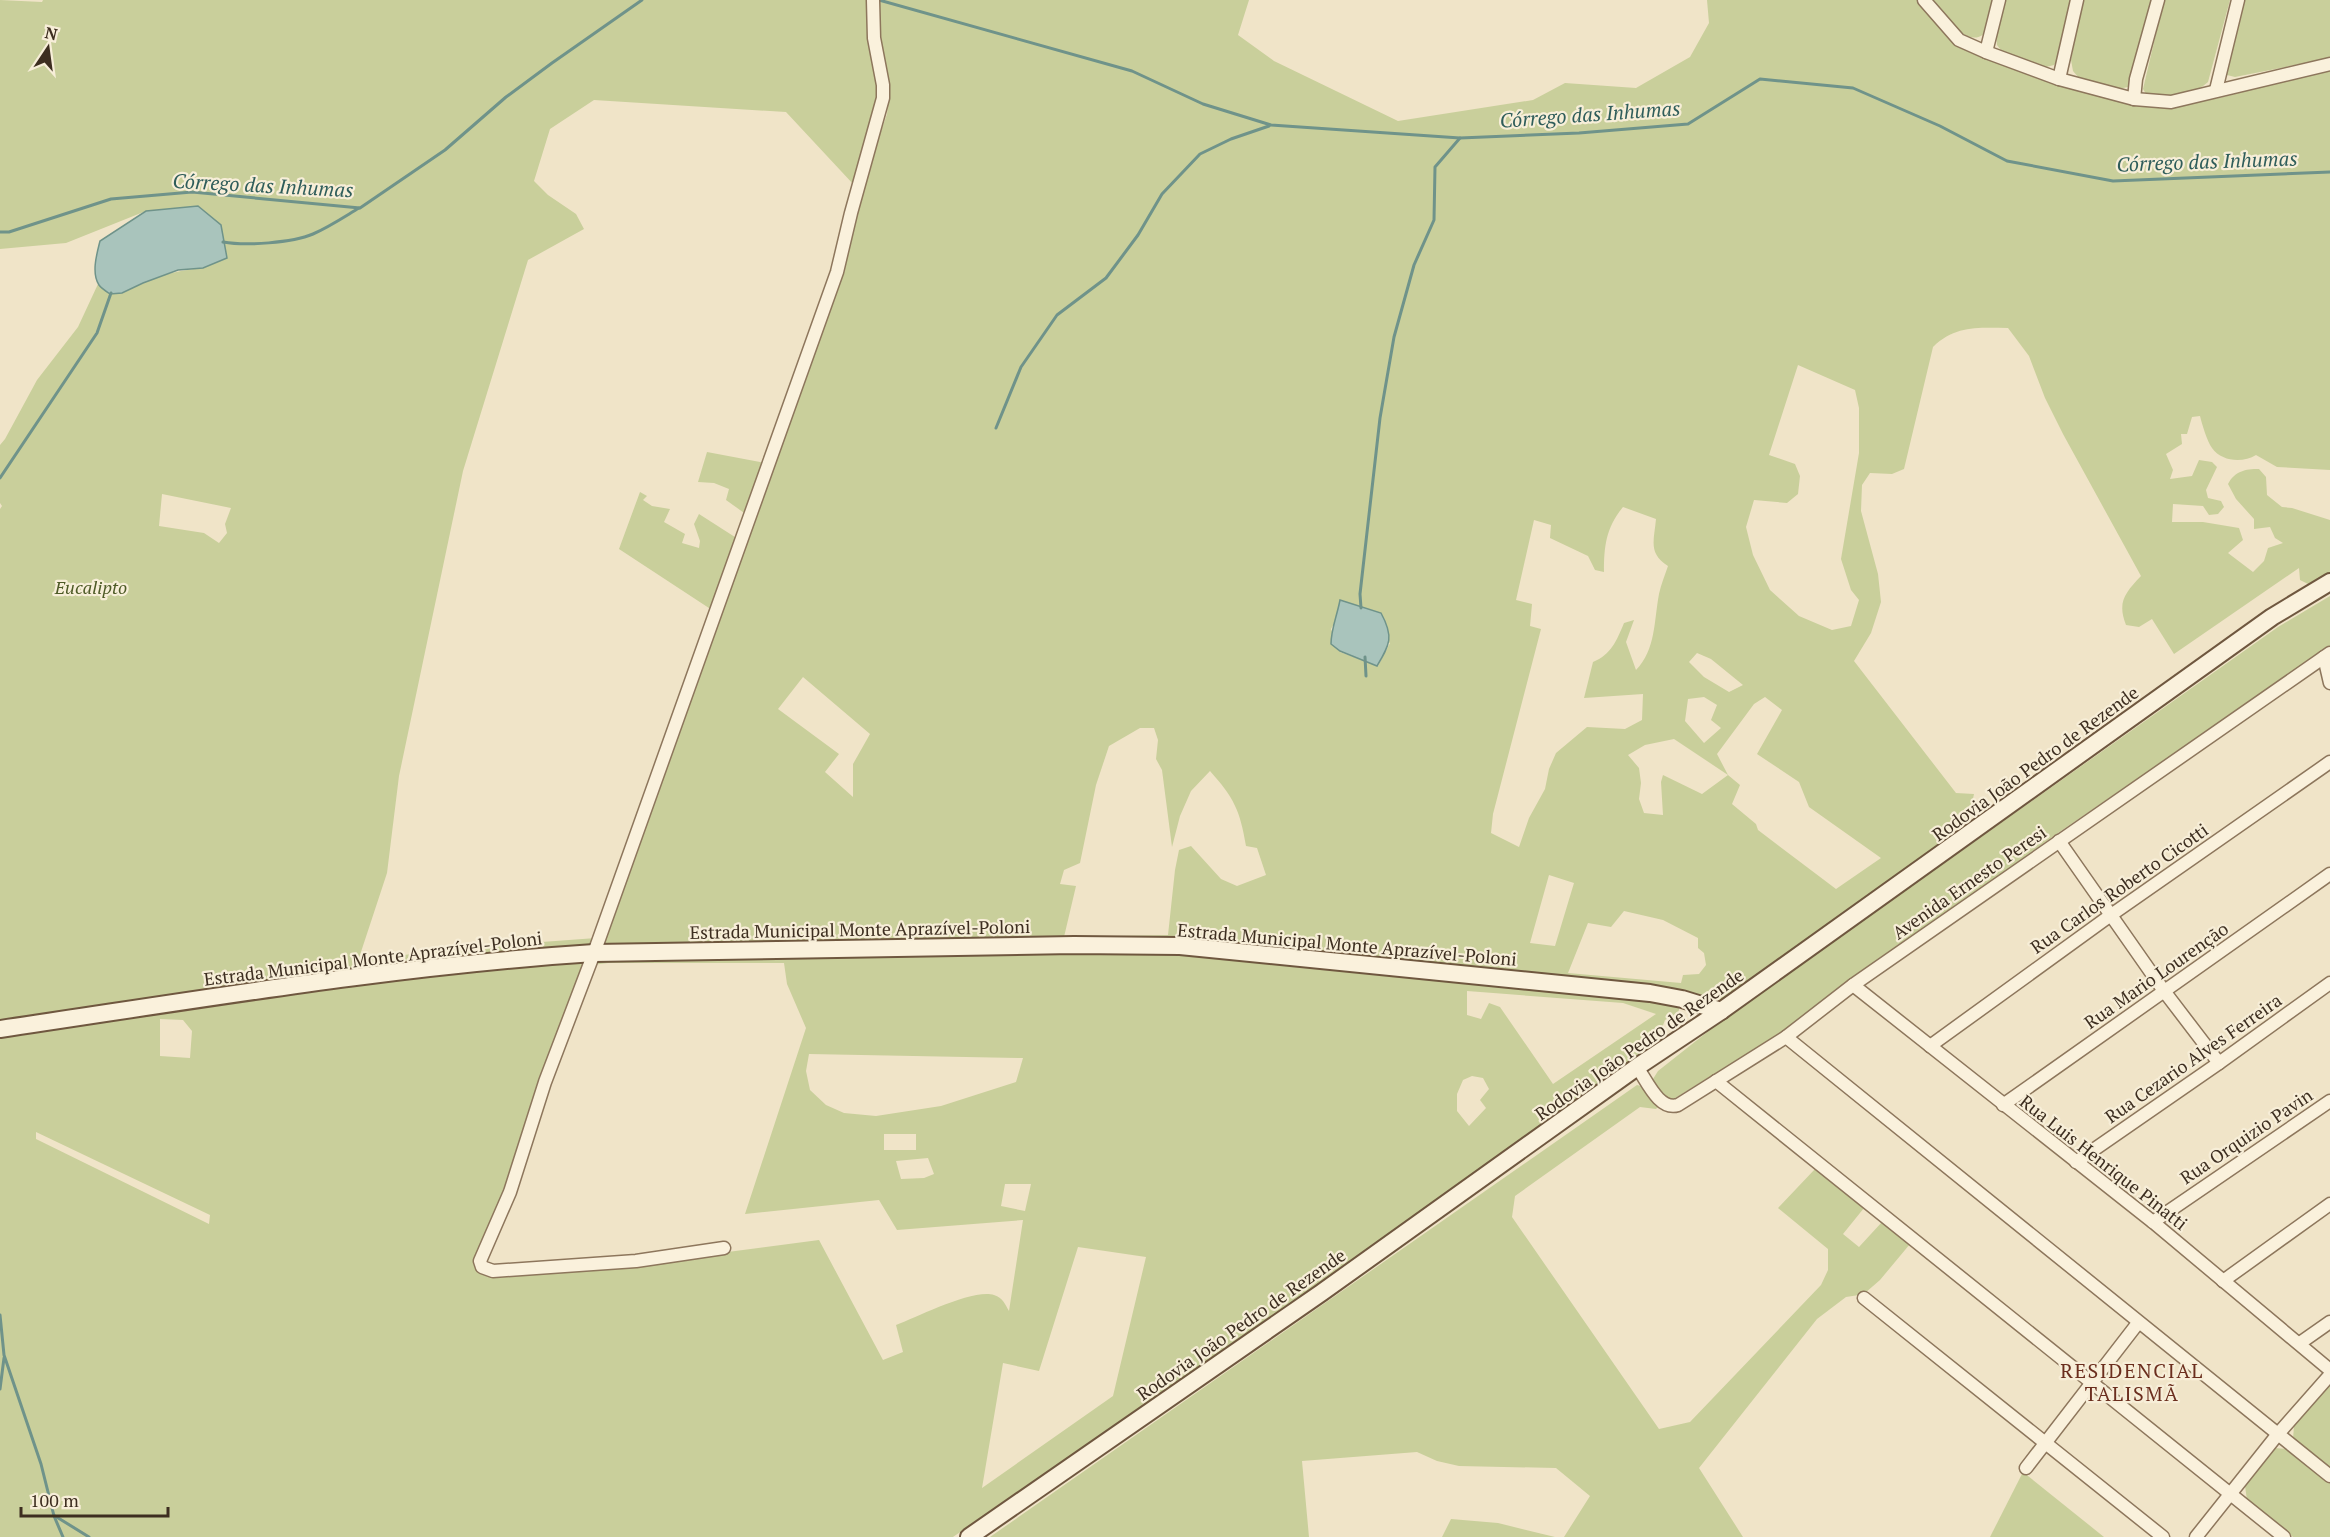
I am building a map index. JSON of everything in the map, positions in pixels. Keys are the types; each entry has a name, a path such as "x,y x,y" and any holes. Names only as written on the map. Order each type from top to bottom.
{"street":[{"path":"724,1248 636,1261 493,1271 480,1265 510,1192 545,1082 594,953 837,272 883,98 874,38 873,0"},
{"path":"1924,0 1959,40 2059,79 2134,99 2171,102 2330,64"},
{"path":"1986,52 1999,0"},
{"path":"2059,79 2077,0"},
{"path":"2134,99 2136,79 2158,0"},
{"path":"2216,90 2238,0"},
{"name":"Rodovia João Pedro de Rezende","path":"969,1537 1321,1293 1637,1067 1721,1011 2272,617 2330,582"},
{"path":"2327,655 2330,683"},
{"name":"Avenida Ernesto Peresi","path":"1637,1067 1662,1103 1667,1106 1678,1105 1786,1036 1853,986 2327,655"},
{"name":"Rua Carlos Roberto Cicotti","path":"1930,1046 2111,915 2330,762"},
{"path":"2059,841 2164,991 2219,1063"},
{"name":"Rua Mario Lourenção","path":"2003,1105 2330,874"},
{"name":"Estrada Municipal Monte Aprazível-Poloni","path":"0,1029 283,987 467,963 594,953 1074,945 1180,946 1650,993 1682,999 1721,1011"},
{"name":"Rua Cezario Alves Ferreira","path":"2076,1162 2330,983"},
{"name":"Rua Luis Henrique Pinatti","path":"1853,986 2153,1222 2330,1370"},
{"path":"1786,1036 2330,1476"},
{"path":"1716,1081 2284,1537"},
{"name":"Rua Orquizio Pavin","path":"2153,1222 2330,1101"},
{"path":"2223,1281 2330,1203"},
{"path":"1863,1298 2163,1537"},
{"path":"2300,1343 2330,1322"},
{"path":"2026,1468 2138,1323"},
{"path":"2196,1537 2278,1434 2330,1375"}],"green space":[{"name":"Eucalipto","path":"0,0 42,2 43,0 868,0 880,85 854,185 786,112 594,100 550,129 534,181 548,195 576,214 584,229 528,260 463,471 399,776 387,873 358,961 458,948 596,938 593,948 0,1024 0,509 2,506 0,503 0,445 37,380 78,327 98,284 110,294 165,275 203,268 146,211 66,243 0,249","holes":["162,494 231,508 225,524 227,533 219,543 204,533 159,526"]},
{"path":"879,0 1249,0 1238,35 1274,61 1398,121 1533,100 1565,83 1636,88 1690,57 1709,23 1707,0 1919,0 1957,42 1984,58 2059,85 2133,105 2172,106 2219,98 2330,70 2330,470 2277,467 2256,455 2239,460 2221,456 2212,448 2200,416 2192,417 2187,434 2181,434 2182,444 2166,454 2173,470 2170,479 2192,476 2199,460 2212,462 2217,467 2206,490 2208,498 2221,501 2224,507 2218,514 2209,515 2203,506 2173,504 2172,522 2203,522 2239,528 2243,540 2228,553 2253,572 2264,561 2268,548 2283,543 2275,538 2270,527 2254,529 2254,519 2236,499 2228,484 2234,476 2241,472 2259,469 2266,477 2267,495 2282,507 2330,520 2330,576 2312,586 2300,580 2299,568 2174,654 2152,619 2139,627 2126,625 2122,610 2124,598 2141,576 2063,434 2045,398 2029,356 2008,328 1968,329 1950,335 1933,347 1904,469 1892,474 1870,473 1862,485 1861,511 1878,574 1881,602 1871,633 1854,661 1956,793 1974,794 1970,812 1960,824 1947,828 1943,832 1942,846 1724,1003 1179,943 604,946 604,938 887,114 889,97 879,36","holes":["1798,365 1855,390 1859,408 1859,453 1841,559 1851,590 1859,600 1851,626 1832,630 1799,616 1770,590 1753,555 1746,527 1754,500 1787,503 1798,494 1800,476 1795,464 1769,455","1623,507 1656,519 1655,551 1668,566 1659,594 1651,644 1643,662 1636,670 1626,642 1634,620 1624,623 1609,651 1593,662 1584,698 1643,694 1642,720 1625,729 1587,727 1556,753 1549,769 1545,789 1529,818 1519,847 1491,833 1493,814 1541,629 1530,626 1532,604 1516,600 1534,520 1551,525 1550,538 1588,556 1595,570 1604,572 1606,546 1613,522","1337,618 1390,643 1378,666 1340,652 1331,629","1697,653 1711,659 1743,685 1729,692 1704,677 1689,662","803,677 870,734 853,764 853,797 825,772 839,754 778,709","1704,697 1717,705 1711,720 1721,728 1704,743 1685,721 1688,699","1765,697 1782,710 1757,754 1799,782 1809,807 1881,858 1836,889 1758,830 1756,824 1732,804 1740,785 1728,775 1717,754 1754,704","1140,728 1154,728 1158,740 1156,759 1162,770 1172,847 1180,816 1191,791 1210,771 1235,805 1246,846 1257,848 1266,875 1237,886 1221,879 1191,846 1179,850 1168,935 1064,937 1076,886 1060,884 1064,870 1080,863 1096,785 1109,746","1674,739 1728,775 1702,794 1663,775 1661,782 1663,815 1644,813 1639,799 1641,783 1639,768 1628,755 1645,745","1549,875 1574,883 1555,946 1530,943","1624,911 1663,920 1698,938 1698,948 1704,953 1706,965 1699,974 1683,975 1681,983 1568,973 1588,923 1611,927"]},
{"path":"1932,0 1994,0 1988,28 1982,35 1974,38 1966,35 1949,23"},
{"path":"2004,0 2073,0 2060,56 2054,65 2046,67 2003,53 1997,45 1996,34"},
{"path":"2083,0 2154,0 2128,87 2118,89 2079,78 2073,71 2071,60"},
{"path":"2164,0 2230,0 2208,82 2194,91 2154,95 2146,94 2143,89"},
{"path":"2242,0 2330,0 2330,58 2235,77 2227,75 2225,70"},
{"path":"707,452 766,463 747,515 726,500 729,489 714,483 698,482"},
{"path":"640,492 647,496 643,500 652,506 670,509 664,522 685,534 682,543 699,548 700,541 694,524 699,514 738,539 712,610 619,549"},
{"path":"2330,596 2330,647 2055,835 1784,1031 1672,1100 1665,1098 1660,1092 1653,1079 1658,1071 1725,1018 2278,627"},
{"path":"1181,949 1681,1003 1678,1013 1665,1020 1655,1046 1316,1286 953,1537 0,1537 0,1032 283,991 579,959 584,965 530,1114 479,1266 636,1264 819,1240 883,1360 903,1352 896,1325 945,1304 985,1294 1000,1298 1009,1311 1023,1220 897,1230 879,1200 745,1214 806,1028 787,984 784,963 608,963 592,965 596,958","holes":["1467,991 1623,1003 1656,1014 1553,1084 1500,1007 1489,1003 1481,1019 1467,1015","160,1019 183,1020 192,1031 190,1058 160,1056","809,1054 1023,1058 1016,1082 941,1106 876,1116 844,1113 826,1105 810,1090 806,1071","1472,1076 1483,1078 1489,1089 1480,1100 1486,1108 1469,1126 1457,1111 1457,1094 1463,1080","36,1132 210,1215 209,1224 36,1139","884,1134 916,1134 916,1150 884,1150","928,1158 934,1174 924,1178 901,1179 896,1161","1005,1184 1031,1184 1025,1211 1001,1206","1078,1247 1146,1257 1113,1396 982,1488 1003,1363 1039,1371"]},
{"path":"1637,1085 1644,1087 1660,1105 1656,1109 1640,1107 1515,1196 1512,1217 1659,1429 1690,1422 1821,1285 1828,1270 1828,1249 1778,1208 1815,1169 1864,1208 1843,1234 1859,1247 1882,1222 1910,1244 1880,1280 1865,1293 1846,1297 1817,1319 1699,1468 1743,1537 1564,1537 1590,1496 1556,1468 1459,1466 1437,1461 1417,1452 1302,1461 1309,1537 990,1537"},
{"path":"2330,1383 2330,1468 2293,1439 2294,1426"},
{"path":"2274,1448 2287,1449 2330,1483 2330,1537 2293,1537 2247,1500 2245,1486"},
{"path":"2023,1472 2104,1537 1990,1537"},
{"path":"1451,1519 1498,1523 1555,1537 1442,1537"}],"water":[{"path":"198,206 221,225 227,258 203,268 178,270 122,293 110,294 100,286 95,269 100,241 146,211"},
{"path":"1340,600 1381,613 1388,628 1389,640 1377,666 1340,651 1331,644"}],"waterway":[{"name":"Córrego das Inhumas","path":"0,232 9,232 111,199 192,192 360,208 445,150 506,97 642,0"},
{"name":"Córrego das Inhumas","path":"879,0 1132,71 1203,104 1271,125 1460,138 1579,133 1688,124 1760,79 1853,88 1940,126 2007,161 2113,181 2330,172"},
{"path":"996,428 1021,367 1057,315 1106,278 1138,235 1162,194 1200,154 1231,139 1269,126"},
{"path":"1361,608 1360,594 1380,418 1394,337 1414,265 1434,220 1435,167 1460,138"},
{"path":"223,242 244,244 293,240 313,234 359,208"},
{"path":"0,478 97,333 111,293"},
{"path":"1365,657 1366,676"},
{"path":"0,1315 4,1355 41,1464 54,1516 63,1537"},
{"path":"0,1389 4,1358"},
{"path":"55,1516 89,1537"}],"district":[{"name":"RESIDENCIAL TALISMÃ","path":"2132,1382"}]}
